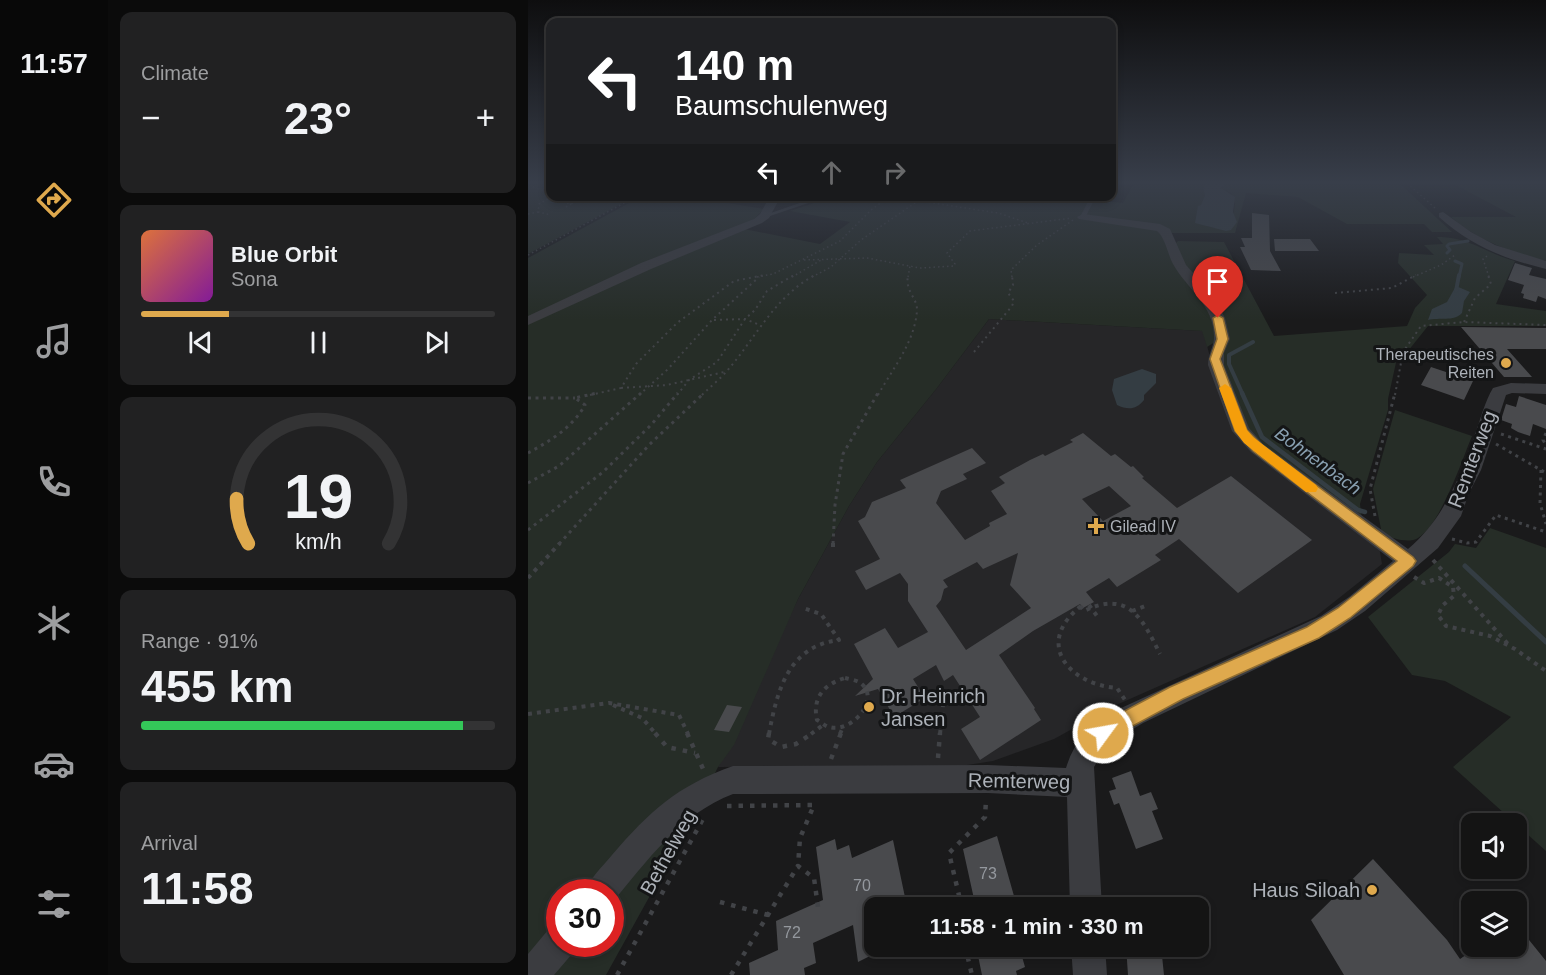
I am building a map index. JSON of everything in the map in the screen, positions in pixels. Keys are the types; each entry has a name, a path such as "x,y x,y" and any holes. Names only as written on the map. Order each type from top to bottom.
{"street":[{"path":"528,321 646,266 739,228"},
{"path":"1161,228 1166,232 1172,251 1181,267 1208,297 1218,318 1222,339 1215,359 1241,431 1257,448 1373,535 1417,553"},
{"path":"1459,228 1470,238 1506,254 1546,265"},
{"name":"Remterweg","path":"612,879 660,823 688,800 711,786 733,780 988,779 1079,783 1080,767 1086,750 1103,733 1134,714 1313,632 1344,613 1417,553 1454,512 1460,493 1472,471 1498,392 1516,387 1546,389"},
{"path":"1079,783 1085,897"},
{"path":"532,975 547,957"},
{"path":"1089,957 1090,975"}],"path":[{"path":"528,255 577,228"},
{"path":"621,388 636,364 677,323 734,281 773,274 840,241 855,228"},
{"path":"528,578 648,445 726,372 760,325 799,284 831,267 861,240 878,228"},
{"path":"802,260 867,258 910,266 954,266 955,264 947,253 970,231 991,228"},
{"path":"974,352 1012,306 1014,301 1008,293 1013,285 1011,270 1058,228"},
{"path":"1335,293 1392,288 1441,265 1455,255"},
{"path":"1464,322 1475,298 1491,284 1483,259 1488,255"},
{"path":"528,530 603,472 651,425 689,380 717,362 745,319 755,310 767,291 823,259"},
{"path":"833,548 835,505 843,454 913,334 917,307 906,285 910,266"},
{"path":"528,483 559,466 649,386 712,320 760,276"},
{"path":"712,320 745,319 760,325"},
{"path":"1373,535 1377,525 1370,489 1392,410 1403,352 1421,326 1464,322 1546,325"},
{"path":"528,398 575,398 621,388 689,380 726,372"},
{"path":"528,453 549,441 581,414 585,405 575,398"},
{"path":"1484,434 1546,447 1545,436"},
{"path":"1484,434 1546,473"},
{"path":"1541,470 1540,503 1546,524"},
{"path":"1417,553 1476,542 1496,515 1546,532"},
{"path":"1417,553 1421,582 1435,576 1441,577 1453,587 1454,596 1443,605 1437,615 1443,626 1455,632 1482,633 1511,648 1546,671"},
{"path":"1417,553 1462,590 1479,614 1511,648"},
{"path":"1134,714 1117,688 1097,685 1075,674 1062,656 1059,639 1061,629 1073,610 1080,606 1084,611 1090,606 1107,602 1132,611 1147,626 1160,654"},
{"path":"1090,606 1097,616"},
{"path":"1132,611 1145,606"},
{"path":"803,608 817,609 828,621 839,640 816,645 798,658 783,683 768,739 772,746 779,748 790,746 810,736 823,725"},
{"path":"853,679 864,687 867,702 859,717 843,727 829,728 823,725 815,713 817,697 822,689 836,680 853,679"},
{"path":"528,714 609,704 678,715 695,753 667,747 642,718 609,704"},
{"path":"938,756 943,706"},
{"path":"823,780 843,727"},
{"path":"959,897 949,853 985,817 988,779"},
{"path":"722,806 814,805 800,838 798,867 732,975"},
{"name":"Bethelweg","path":"617,975 705,816"},
{"path":"798,867 814,878 818,907"},
{"path":"720,902 768,915"},
{"path":"968,957 972,975"}],"shaded area":[{"path":"528,228 575,228 528,254"},
{"path":"582,228 744,229 820,244 841,228 1159,228 1198,289 1217,332 1215,342 1207,347 1202,331 989,319 877,462 849,506 798,599 734,745 718,767 693,818 624,943 624,879 546,879 546,957 616,957 606,975 528,975 528,258"},
{"path":"1166,228 1236,228 1235,233 1172,233"},
{"path":"1216,228 1232,228 1226,231"},
{"path":"1428,228 1448,228 1452,232 1432,232"},
{"path":"1466,228 1546,228 1546,261 1495,245"},
{"path":"1437,237 1468,242 1515,261 1496,304 1546,311 1546,326 1428,326 1408,351 1399,349 1388,399 1388,410 1360,504 1362,520 1260,446 1246,430 1219,365 1226,342 1173,246 1178,241 1224,242 1274,336 1407,326 1415,308 1427,295 1398,263 1399,253 1434,255 1424,245 1443,244"},
{"path":"1456,286 1470,292 1464,301 1462,313 1451,318 1428,320 1432,309 1447,302"},
{"name":"Gilead IV","path":"989,319 1203,331 1212,364 1379,546 1382,564 1315,617 1114,706 1054,739 993,761 961,766 718,767 798,599 849,506 877,462"},
{"path":"1142,369 1156,374 1156,383 1144,395 1144,400 1138,406 1125,408 1117,405 1112,390 1114,379"},
{"path":"1395,410 1472,436 1443,506 1427,531 1414,540 1400,540 1382,534 1373,489"},
{"path":"1490,528 1546,548 1546,851 1527,834 1527,813 1504,813 1453,767 1511,717 1445,681 1412,675 1368,617 1449,552 1455,544 1476,548"}],"building":[{"path":"1252,228 1269,228 1270,251 1281,271 1251,270 1240,247 1245,247 1241,238 1252,238"},
{"path":"1274,239 1310,239 1319,251 1275,251"},
{"path":"1515,263 1532,268 1529,275 1546,279 1546,299 1538,296 1536,302 1523,298 1524,294 1521,293 1524,285 1508,280"},
{"name":"Therapeutisches Reiten","path":"1461,327 1546,328 1546,349 1507,349 1532,377 1504,377"},
{"path":"1431,367 1473,381 1464,400 1421,385"},
{"path":"1519,396 1546,405 1546,429 1533,424 1530,436 1518,432 1511,428 1512,424 1501,420 1506,404 1516,407"},
{"path":"1083,433 1111,456 1115,454 1131,467 1133,466 1144,477 1142,478 1177,508 1231,476 1312,540 1238,593 1179,539 1155,555 1161,560 1117,587 1109,578 1086,592 1094,602 1083,608 1080,604 1033,631 999,655 1041,720 980,760 961,729 980,717 953,675 944,681 936,665 913,679 925,698 894,717 878,689 855,696 873,679 854,644 885,628 898,648 928,632 908,601 908,584 900,573 866,590 855,571 880,559 858,521 865,517 872,502 906,488 900,480 972,448 986,463 963,474 967,479 941,491 936,503 965,540 990,526 989,523 1007,514 991,491 1005,483 999,477 1030,460 1043,454 1045,456 1073,442 1070,440","holes":["1109,486 1131,506 1103,521 1082,499","1018,553 1010,585 1031,608 966,650 936,606 941,600 944,589 948,587 943,580 977,562 983,569"]},
{"path":"727,705 742,707 729,732 714,730"},
{"path":"1131,771 1140,796 1151,792 1158,809 1152,811 1163,839 1136,849 1119,803 1114,805 1109,791 1116,789 1112,778"},
{"path":"997,836 1014,896 974,897 963,849"},
{"path":"835,839 837,850 849,845 852,858 893,840 905,897 864,897 864,957 868,957 858,962 853,925 813,943 816,963 804,968 805,975 750,975 749,963 778,950 776,921 823,900 816,847"},
{"name":"Haus Siloah","path":"1373,859 1447,940 1460,959 1463,957 1527,957 1527,938 1546,961 1546,975 1344,975 1311,920"},
{"path":"978,957 1022,957 1025,967 1016,971 1017,975 982,975"},
{"path":"1127,957 1162,957 1164,975 1128,975"}],"waterway":[{"name":"Bohnenbach","path":"1447,253 1450,250 1447,246 1449,244 1468,241"},
{"name":"Bohnenbach","path":"1455,261 1462,264 1459,277"},
{"name":"Bohnenbach","path":"1456,291 1459,275"},
{"name":"Bohnenbach","path":"1243,395 1229,364 1229,355 1253,342"},
{"name":"Bohnenbach","path":"1242,393 1262,437 1358,510 1365,512"},
{"name":"Bohnenbach","path":"1465,566 1546,642"}],"slow traffic":[{"path":"1225,388 1241,431 1257,448 1311,488"}],"place":[{"name":"Therapeutisches Reiten","path":"1506,363"},
{"name":"Gilead IV","path":"1096,526"},
{"name":"Dr. Heinrich Jansen","path":"869,707"},
{"name":"Haus Siloah","path":"1372,890"}],"route":[{"path":"1103,733 1134,714 1177,693 1269,653 1329,623 1357,604 1408,561 1257,448 1241,431 1216,365 1216,353 1222,341 1218,318"}]}
